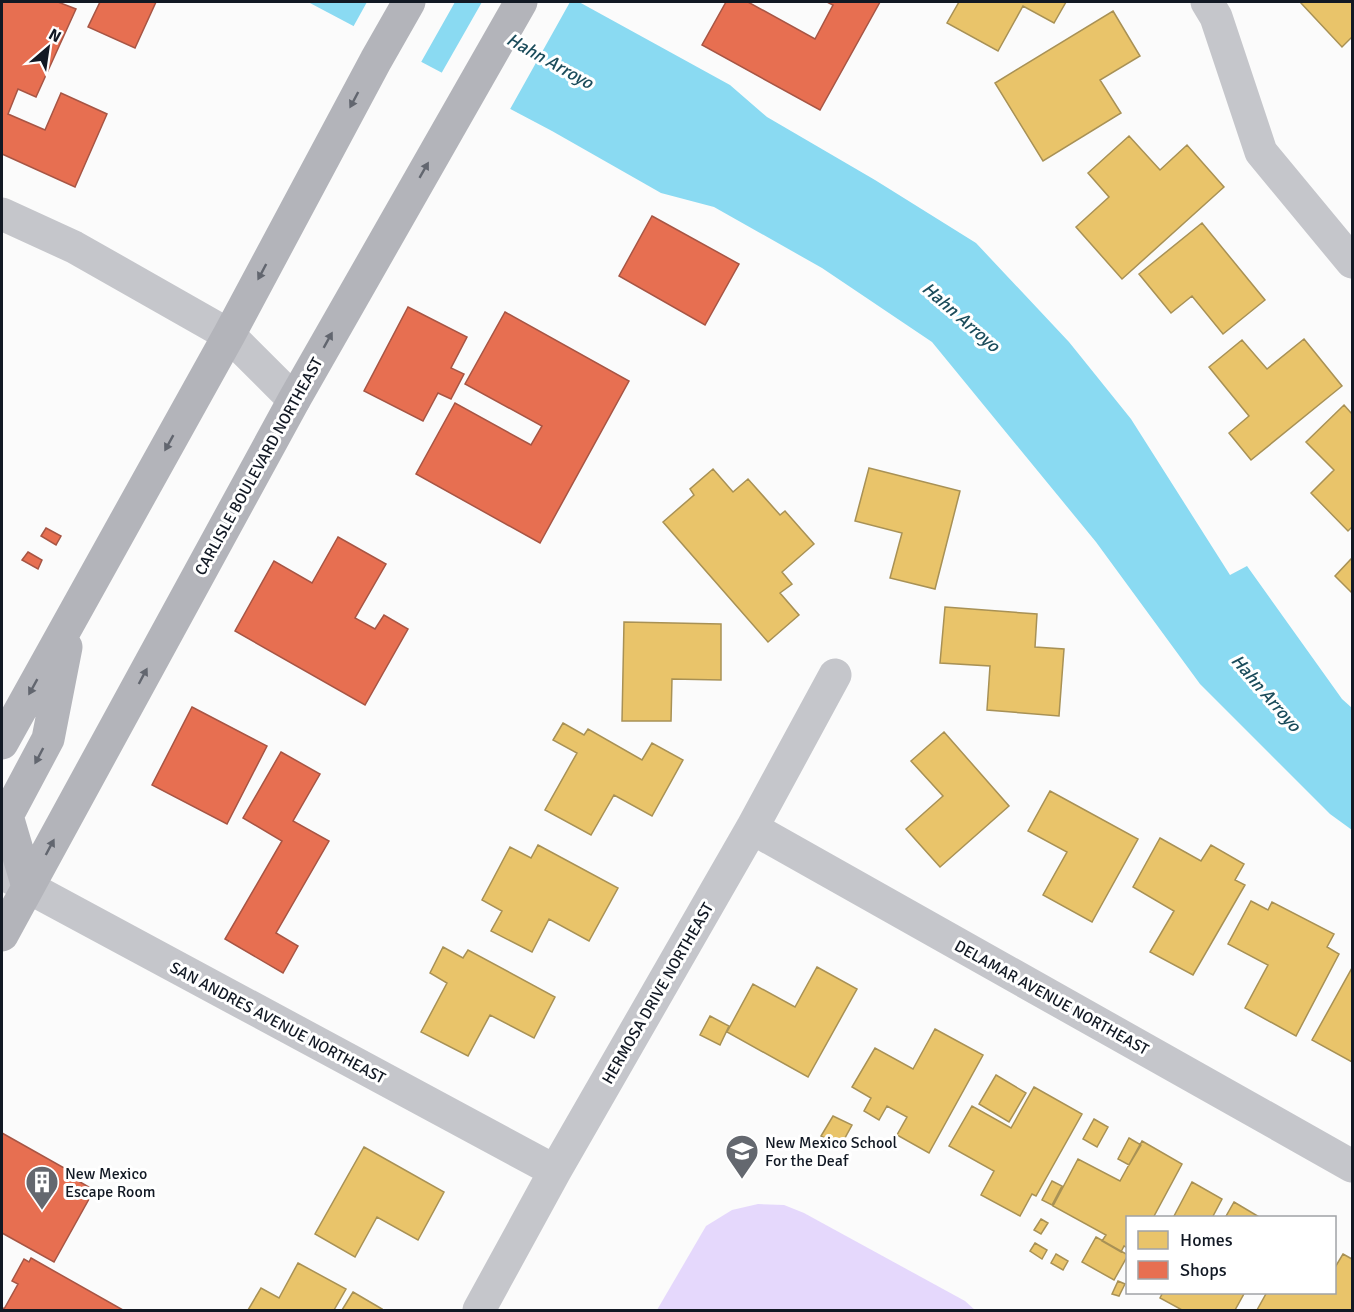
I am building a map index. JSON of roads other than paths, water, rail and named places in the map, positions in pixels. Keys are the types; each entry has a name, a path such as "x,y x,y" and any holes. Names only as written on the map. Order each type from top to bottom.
{"main road":[{"path":"2,743 229,335 409,2"},
{"name":"CARLISLE BOULEVARD NORTHEAST","path":"2,936 15,880 294,400 521,2"},
{"path":"15,880 7,816 48,739 71,618"}],"street":[{"path":"1207,2 1216,17 1261,152 1353,262"},
{"path":"2,214 74,247 229,335 294,400"},
{"name":"HERMOSA DRIVE NORTHEAST","path":"479,1311 555,1171 752,828 835,675"},
{"name":"DELAMAR AVENUE NORTHEAST","path":"752,828 1353,1166"},
{"name":"SAN ANDRES AVENUE NORTHEAST","path":"15,880 555,1171"}],"water":[{"name":"Hahn Arroyo","path":"308,2 579,2 730,85 767,117 875,180 976,243 1069,342 1131,419 1230,575 1247,566 1342,699 1352,708 1352,830 1330,814 1200,684 1096,542 932,342 822,268 714,207 661,193 552,131"}],"place":[{"name":"New Mexico School For the Deaf","path":"742,1180"},
{"name":"New Mexico Escape Room","path":"42,1211"}]}
